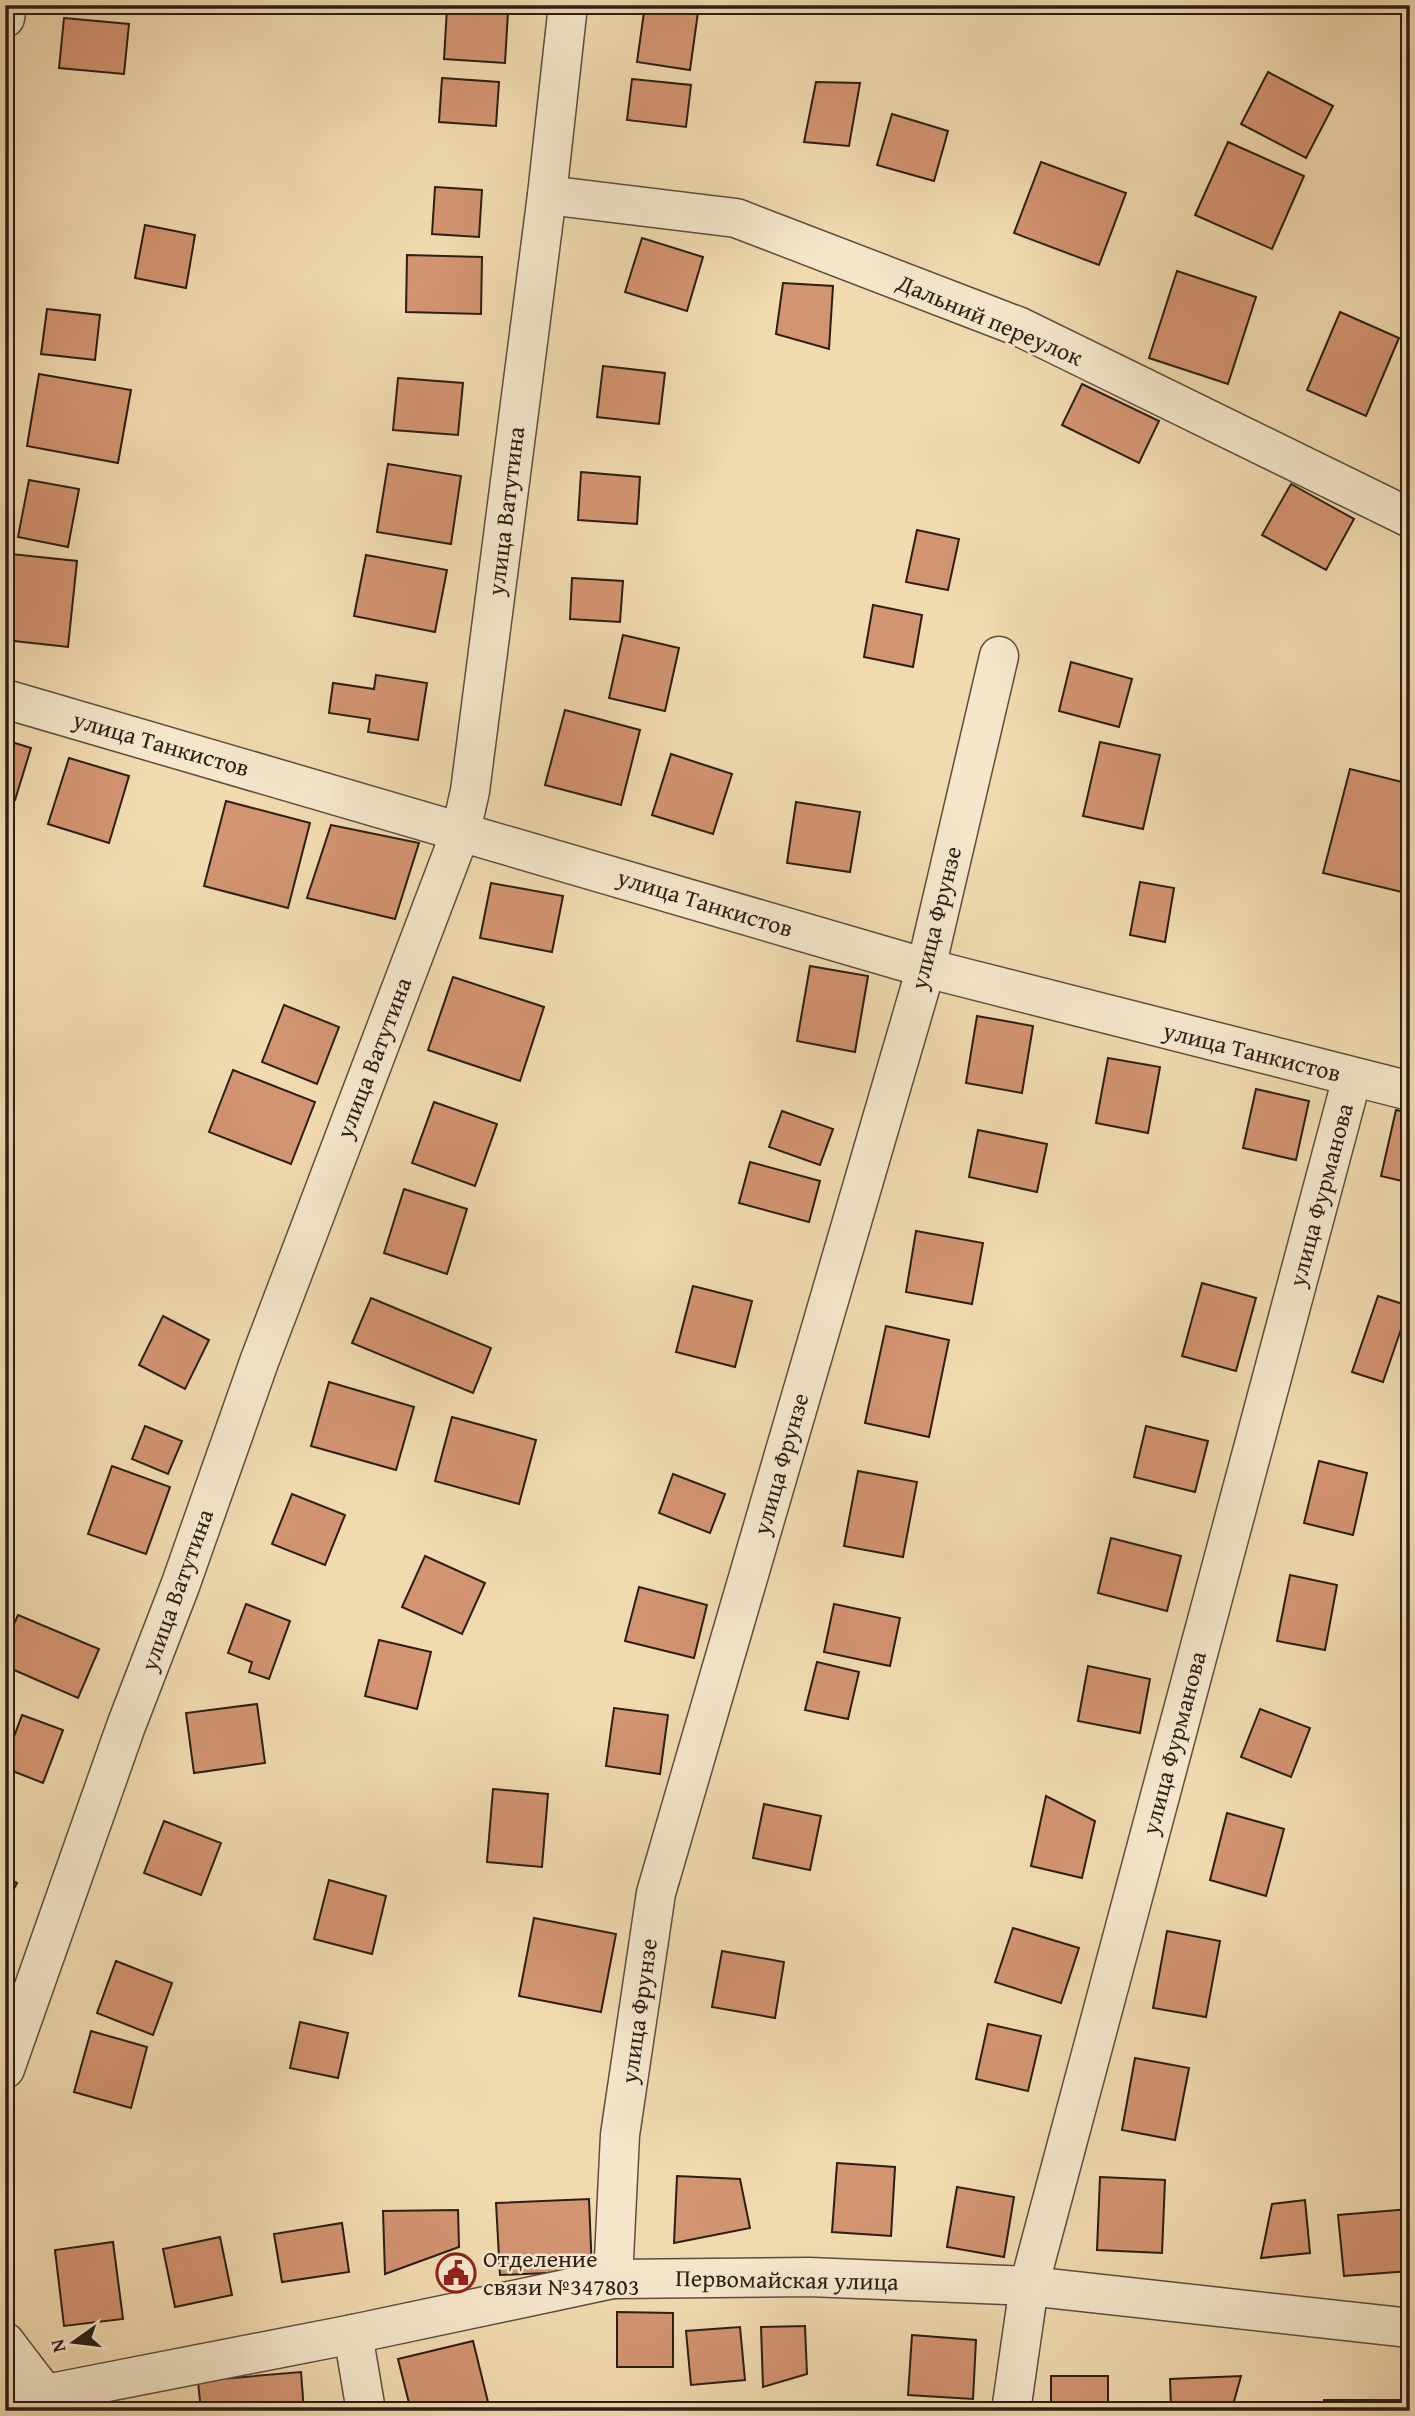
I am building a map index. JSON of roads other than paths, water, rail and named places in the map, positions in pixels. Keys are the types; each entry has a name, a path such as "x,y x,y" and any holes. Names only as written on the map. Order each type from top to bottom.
{"street":[{"path":"5,18 7,5"},
{"name":"улица Ватутина","path":"5,2069 259,1362 461,831 470,791 547,195 568,5"},
{"name":"Дальний переулок","path":"547,195 736,218 1020,327 1410,518"},
{"name":"улица Фрунзе","path":"613,2279 620,2135 656,1893 926,968 999,656"},
{"name":"улица Танкистов","path":"5,698 926,968 1410,1091"},
{"name":"улица Фурманова","path":"1011,2411 1029,2286 1352,1078"},
{"name":"Первомайская улица","path":"5,2402 70,2397 613,2279 809,2277 1029,2286 1410,2328"},
{"path":"354,2334 366,2411"},
{"path":"5,2343 70,2397"}],"place":[{"name":"Отделение связи №347803","path":"456,2273"}]}
